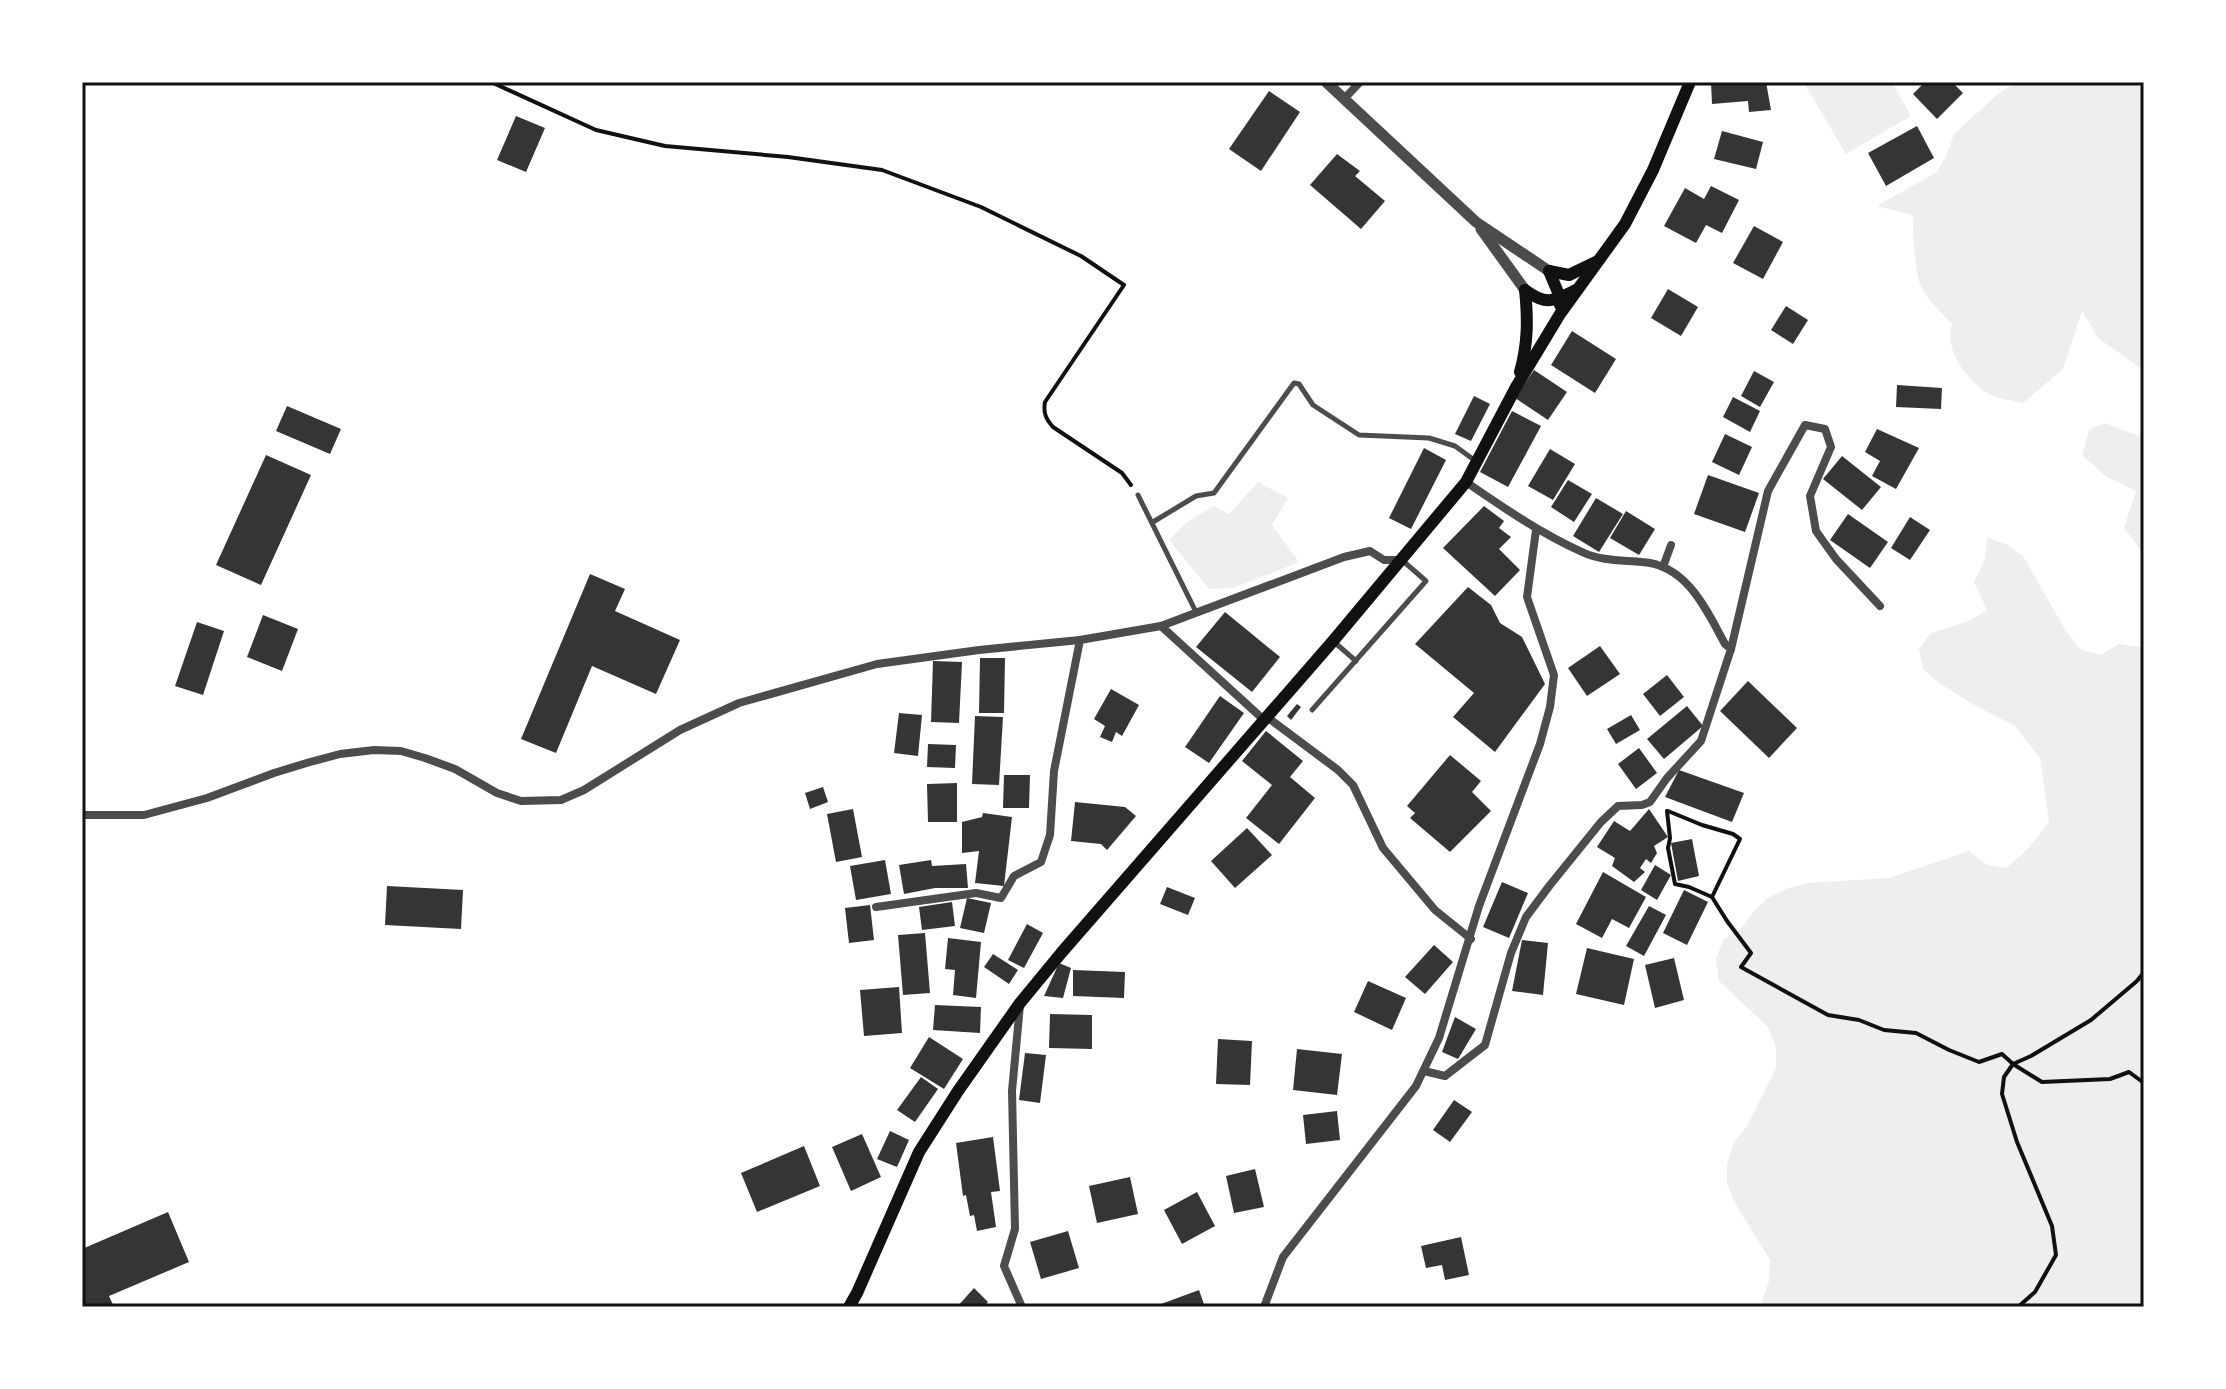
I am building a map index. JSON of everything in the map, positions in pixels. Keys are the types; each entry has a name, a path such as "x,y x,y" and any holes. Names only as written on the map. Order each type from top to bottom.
{"main road":[{"path":"849,1307 919,1152 1020,1003 1466,482 1516,387 1560,314 1625,224 1653,170 1690,82"},
{"path":"1549,271 1569,275 1599,261"},
{"path":"1549,271 1560,297 1560,314"},
{"path":"1525,290 1537,299 1551,302 1579,288"},
{"path":"1516,387 1525,352 1528,318 1525,290"}],"street":[{"path":"1326,82 1476,222 1549,271"},
{"path":"1344,99 1360,82"},
{"path":"1476,222 1525,290"},
{"path":"1424,1071 1445,1076 1485,1045 1511,953 1526,917 1601,822 1618,806 1650,802 1701,741 1731,649 1768,491 1805,425 1825,429 1831,447 1810,496 1816,531 1836,559 1880,606"},
{"path":"1466,482 1536,530 1585,554 1606,560 1646,562 1680,577 1697,594 1725,644 1731,649"},
{"path":"1264,1307 1283,1257 1416,1086 1439,1038 1479,906 1540,744 1550,707 1554,675 1527,597 1536,530"},
{"path":"1663,567 1671,545"},
{"path":"82,815 144,815 207,798 310,762 374,750 401,751 425,758 455,769 497,793 521,801 561,800 584,790 680,730 753,699 877,664 1080,640 1161,626 1344,557 1370,551 1384,560 1401,560"},
{"path":"1161,626 1266,718 1338,770 1353,785 1383,848 1435,910 1471,939"},
{"path":"876,907 976,893 1001,898 1014,876 1041,862 1050,835 1054,771 1080,640"},
{"path":"1020,1003 1012,1091 1015,1229 1004,1266 1022,1307"}],"lane":[{"path":"1153,522 1196,496 1214,493 1294,383 1299,384 1313,405 1359,435 1429,438 1455,446 1478,462"},
{"path":"1138,495 1196,613"},
{"path":"1312,710 1426,581 1401,560"},
{"path":"1333,641 1356,661"}],"path":[{"path":"491,82 596,130 665,146 788,157 882,170 981,207 1081,256 1124,285 1045,402 1044,409 1053,427 1122,473 1138,495"},
{"path":"1712,897 1740,839 1667,811 1668,848 1675,884 1712,897 1751,953 1741,967 1762,980 1828,1015 1859,1020 1884,1030 1916,1033 1979,1062 2002,1054 2042,1082 2110,1079 2129,1072 2144,1083"},
{"path":"2018,1307 2035,1292 2056,1255 2052,1226 2017,1142 2002,1094 2004,1077 2013,1064 2091,1020 2144,972"}],"shaded area":[{"path":"1892,82 1911,116 1846,154 1804,83"},
{"path":"2017,82 2144,82 2144,368 2098,338 2082,311 2063,369 2023,403 1991,395 1965,372 1951,344 1952,324 1920,284 1914,250 1913,215 1877,206 1937,172 1954,134 1999,93"},
{"path":"2105,423 2138,436 2144,433 2144,554 2124,528 2136,491 2107,477 2082,455 2089,430"},
{"path":"1258,482 1288,498 1272,525 1299,562 1233,588 1209,589 1169,540 1187,522 1214,506 1229,514"},
{"path":"1987,538 2006,544 2023,556 2066,631 2080,649 2100,655 2119,644 2144,648 2144,1307 1760,1307 1769,1281 1770,1260 1735,1203 1727,1184 1727,1164 1734,1142 1747,1126 1776,1068 1776,1048 1768,1027 1719,981 1716,958 1724,939 1741,929 1768,898 1786,889 1807,883 1889,878 1969,851 1987,865 2006,868 2030,846 2049,821 2040,758 2015,726 1976,706 1923,669 1919,649 1931,633 1969,621 1987,610 1974,582 1985,559"}],"building":[{"path":"1766,82 1771,110 1749,112 1748,101 1712,104 1711,83"},
{"path":"1925,82 1952,82 1963,93 1937,119 1913,94"},
{"path":"1269,91 1300,112 1261,171 1229,149"},
{"path":"516,116 545,128 526,172 497,160"},
{"path":"1917,126 1934,158 1886,186 1868,153"},
{"path":"1722,131 1763,142 1756,169 1714,159"},
{"path":"1337,154 1360,171 1355,176 1385,201 1361,229 1310,185"},
{"path":"1711,186 1739,200 1722,233 1706,225 1696,243 1664,226 1685,188 1704,199"},
{"path":"1754,226 1783,242 1763,279 1733,263"},
{"path":"1668,289 1698,307 1681,336 1651,318"},
{"path":"1786,306 1808,320 1793,344 1771,330"},
{"path":"1572,331 1616,359 1595,393 1551,365"},
{"path":"1534,370 1567,392 1548,420 1515,398"},
{"path":"1754,371 1774,382 1760,407 1741,396"},
{"path":"1897,385 1942,388 1941,409 1896,407"},
{"path":"1474,396 1490,404 1471,441 1455,434"},
{"path":"1733,397 1760,411 1750,432 1723,417"},
{"path":"287,406 341,429 330,454 276,431"},
{"path":"1512,411 1541,426 1508,487 1480,472"},
{"path":"1877,429 1919,448 1896,489 1872,476 1880,461 1865,452"},
{"path":"1725,434 1752,447 1739,475 1712,462"},
{"path":"1424,448 1446,460 1411,529 1389,518"},
{"path":"1550,449 1575,464 1553,500 1528,486"},
{"path":"266,455 311,475 261,585 216,565"},
{"path":"1842,456 1881,487 1862,510 1823,479"},
{"path":"1708,475 1759,493 1745,532 1694,514"},
{"path":"1568,480 1592,494 1574,522 1551,507"},
{"path":"1596,498 1623,514 1599,552 1573,536"},
{"path":"1484,506 1504,521 1499,528 1511,537 1499,549 1520,570 1495,596 1443,548"},
{"path":"1626,511 1655,529 1639,555 1610,538"},
{"path":"1848,514 1888,542 1870,568 1830,540"},
{"path":"1910,517 1930,530 1910,560 1891,548"},
{"path":"590,574 625,589 615,611 680,640 656,694 592,666 556,753 521,739"},
{"path":"1468,587 1491,605 1500,623 1522,637 1545,684 1495,752 1453,717 1474,693 1415,644"},
{"path":"1225,612 1280,657 1252,692 1196,647"},
{"path":"263,615 298,629 282,671 247,657"},
{"path":"197,622 224,631 203,695 175,686"},
{"path":"1600,646 1620,674 1587,696 1568,668"},
{"path":"980,658 1005,658 1004,713 979,713"},
{"path":"933,661 962,662 959,723 931,722"},
{"path":"1667,675 1684,697 1660,716 1643,694"},
{"path":"1748,681 1797,728 1769,758 1720,711"},
{"path":"1111,689 1139,705 1122,736 1116,732 1112,742 1100,737 1105,726 1094,719"},
{"path":"1220,696 1244,713 1209,763 1185,747"},
{"path":"1297,704 1301,707 1291,720 1287,716"},
{"path":"1687,706 1703,726 1664,759 1647,739"},
{"path":"899,713 922,715 918,756 894,753"},
{"path":"1631,715 1640,730 1616,744 1607,729"},
{"path":"975,716 1003,717 999,785 972,784"},
{"path":"1266,731 1303,761 1290,777 1315,798 1279,844 1246,818 1272,785 1242,761"},
{"path":"928,744 956,745 955,768 927,767"},
{"path":"1639,748 1657,773 1636,789 1618,764"},
{"path":"1450,755 1481,781 1472,792 1491,811 1450,852 1410,818 1415,813 1407,806"},
{"path":"1679,770 1744,793 1732,822 1665,797"},
{"path":"1004,775 1030,775 1029,808 1003,808"},
{"path":"957,783 957,822 928,822 927,784"},
{"path":"823,787 828,802 810,809 805,793"},
{"path":"1075,802 1125,807 1136,816 1107,850 1101,844 1071,841"},
{"path":"853,809 862,857 836,862 827,814"},
{"path":"1649,809 1668,837 1654,846 1657,853 1651,863 1646,859 1640,868 1645,872 1634,882 1612,866 1615,858 1597,847 1614,821 1630,831"},
{"path":"983,813 1012,817 1004,886 975,883 979,851 962,853 962,822 982,817"},
{"path":"1247,828 1272,855 1235,888 1211,861"},
{"path":"1692,839 1699,876 1678,881 1671,843"},
{"path":"885,860 891,894 856,900 850,866"},
{"path":"931,860 932,866 966,864 968,888 935,888 904,894 899,865"},
{"path":"1655,865 1671,875 1657,900 1641,890"},
{"path":"1603,872 1646,897 1629,928 1612,919 1602,938 1576,924"},
{"path":"1502,882 1528,893 1509,938 1483,927"},
{"path":"387,886 463,890 461,929 385,925"},
{"path":"1167,887 1195,898 1188,915 1160,904"},
{"path":"1684,890 1708,902 1687,945 1663,933"},
{"path":"967,898 991,903 984,933 960,928"},
{"path":"952,902 955,926 922,930 919,907"},
{"path":"870,905 874,940 849,943 845,908"},
{"path":"1649,906 1666,915 1644,956 1626,946"},
{"path":"1027,924 1043,933 1024,968 1008,960"},
{"path":"925,933 930,993 903,995 898,935"},
{"path":"948,938 981,942 976,998 953,995 955,970 945,969"},
{"path":"1522,940 1548,943 1543,995 1512,991"},
{"path":"1434,945 1453,962 1425,994 1405,977"},
{"path":"1587,948 1634,959 1624,1005 1576,994"},
{"path":"993,954 1018,970 1009,984 984,967"},
{"path":"1674,958 1684,1000 1655,1008 1645,965"},
{"path":"1059,963 1071,968 1063,998 1044,996"},
{"path":"1073,970 1125,972 1124,998 1073,996"},
{"path":"1368,981 1406,998 1392,1030 1354,1012"},
{"path":"899,987 902,1033 864,1036 860,990"},
{"path":"935,1005 981,1007 980,1033 933,1030"},
{"path":"1050,1014 1092,1015 1092,1049 1049,1048"},
{"path":"1455,1017 1476,1029 1458,1059 1442,1052"},
{"path":"929,1037 963,1059 944,1089 910,1068"},
{"path":"1218,1039 1252,1041 1250,1085 1216,1084"},
{"path":"1297,1049 1342,1054 1337,1095 1293,1090"},
{"path":"1025,1053 1046,1055 1040,1103 1019,1100"},
{"path":"921,1077 938,1089 915,1122 897,1110"},
{"path":"1454,1100 1472,1112 1450,1142 1433,1130"},
{"path":"1337,1111 1340,1140 1306,1144 1303,1115"},
{"path":"890,1131 909,1140 897,1167 877,1159"},
{"path":"862,1134 881,1177 851,1191 832,1147"},
{"path":"993,1137 1000,1191 991,1192 996,1227 977,1231 966,1195 963,1196 956,1143"},
{"path":"804,1146 820,1186 757,1212 741,1173"},
{"path":"1255,1169 1264,1207 1234,1213 1226,1176"},
{"path":"1130,1177 1138,1214 1097,1223 1089,1186"},
{"path":"1197,1192 1215,1226 1182,1244 1164,1210"},
{"path":"168,1212 189,1262 109,1296 114,1307 82,1307 82,1249"},
{"path":"1068,1231 1079,1268 1041,1279 1030,1242"},
{"path":"1461,1237 1469,1275 1445,1280 1442,1265 1426,1268 1421,1246"},
{"path":"974,1288 988,1302 983,1307 957,1307"},
{"path":"1199,1290 1205,1307 1153,1307"}]}
